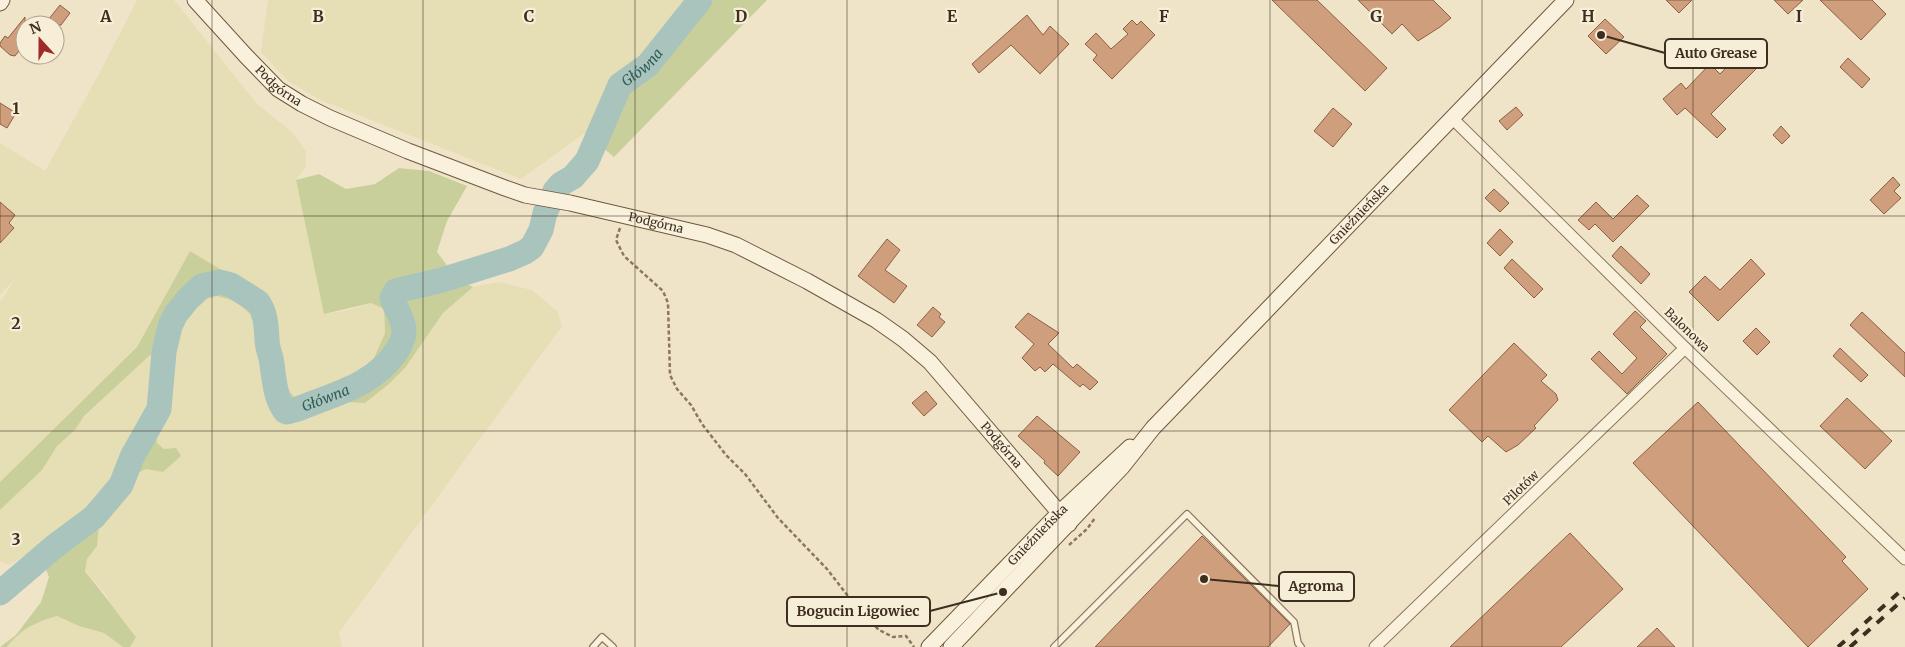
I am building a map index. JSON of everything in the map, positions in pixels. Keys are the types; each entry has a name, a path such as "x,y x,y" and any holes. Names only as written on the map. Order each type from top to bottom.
{"main road":[{"name":"Podgórna","path":"196,0 246,56 278,88 302,104 418,155 482,181 525,195 570,203 707,235 736,245 807,281 876,320 904,339 930,362 1064,518"},
{"name":"Gnieźnieńska","path":"929,647 1064,518 1122,467 1153,428 1566,0"},
{"name":"Gnieźnieńska","path":"951,647 1064,518"}],"street":[{"name":"Balonowa","path":"1452,118 1685,348 1905,559"},
{"name":"Pilotów","path":"1375,647 1685,348"}],"lane":[{"path":"1054,647 1186,514 1294,622 1298,646"},
{"path":"593,647 602,637 613,647"}],"path":[{"path":"624,216 616,240 624,256 664,291 668,302 670,375 677,389 691,405 702,424 726,455 745,474 778,518 827,569 858,609 879,630 893,637 906,636 914,647"},
{"path":"1066,548 1087,529 1097,514"}],"shaded area":[{"path":"137,0 174,0 257,104 291,131 306,151 306,167 296,180 324,314 348,310 371,303 384,309 385,333 370,367 361,378 307,399 295,397 287,390 273,342 272,320 241,285 220,269 190,251 137,347 0,482 0,302 16,278 0,295 0,143 45,171 99,74"},
{"path":"268,0 685,0 585,133 521,179 318,99 288,81 261,52"},
{"path":"499,282 532,290 557,311 562,326 339,633 342,647 130,647 135,636 115,612 104,592 85,572 87,559 97,546 99,525 120,498 134,475 146,469 163,472 164,449 157,443 156,430 165,410 174,337 184,318 203,300 218,296 236,301 250,314 258,333 263,371 275,412 316,410 340,402 365,403 389,384 405,368 443,313 473,287"},
{"path":"150,354 157,358 158,395 112,481 95,502 37,548 9,565 0,561 0,510 42,470 57,446 75,430 84,416"},
{"path":"57,616 79,626 104,633 123,647 7,647 16,635 40,621"}],"green space":[{"path":"685,0 767,0 614,157 585,133"},
{"path":"399,168 429,171 467,186 447,221 437,252 458,280 473,287 443,313 405,368 389,384 365,403 340,402 286,419 275,412 263,371 258,333 250,314 236,301 217,296 203,300 184,318 174,337 165,410 156,430 157,443 164,449 176,448 181,456 163,472 146,469 134,475 120,498 99,525 97,546 87,559 85,572 136,637 130,647 123,647 104,633 79,626 57,616 29,627 7,647 0,647 16,635 41,602 49,577 37,548 95,502 112,481 158,395 157,358 150,355 84,416 75,430 57,446 42,470 0,510 0,482 137,347 190,251 220,269 263,302 272,320 273,342 287,390 295,397 307,399 361,378 370,367 385,333 384,309 371,303 324,314 296,180 319,174 346,189 375,184"}],"building":[{"path":"1272,0 1317,0 1387,68 1365,91"},
{"path":"1358,0 1433,0 1451,18 1418,41 1402,24 1392,34"},
{"path":"1666,0 1692,0 1679,13"},
{"path":"1774,0 1803,0 1788,14"},
{"path":"1820,0 1872,0 1886,14 1861,40"},
{"path":"60,5 70,13 65,20 65,15 52,15"},
{"path":"1027,15 1043,35 1050,26 1069,44 1040,74 1011,45 979,73 972,64"},
{"path":"1605,19 1624,37 1606,54 1588,36"},
{"path":"1132,20 1137,25 1141,21 1155,35 1112,79 1093,60 1097,55 1085,44 1096,33 1111,49 1128,34 1123,29"},
{"path":"15,29 15,56 10,55 0,46 5,36 8,38"},
{"path":"1744,49 1760,65 1711,114 1726,129 1717,138 1685,108 1677,115 1663,99 1681,83 1686,89 1710,64 1720,74"},
{"path":"1848,58 1870,79 1862,88 1840,67"},
{"path":"0,103 16,113 7,128 0,124"},
{"path":"1516,107 1523,115 1507,130 1499,121"},
{"path":"1333,108 1352,124 1333,147 1314,131"},
{"path":"1781,126 1790,136 1782,144 1773,135"},
{"path":"1893,177 1900,185 1894,191 1901,198 1884,214 1870,200"},
{"path":"1494,189 1509,203 1500,212 1485,198"},
{"path":"1637,195 1649,206 1613,242 1595,224 1589,230 1578,220 1596,202 1613,219"},
{"path":"0,202 15,215 9,223 14,228 0,243"},
{"path":"1500,229 1513,242 1500,256 1487,243"},
{"path":"887,239 900,250 885,270 907,286 894,303 858,276"},
{"path":"1621,246 1650,274 1641,284 1612,256"},
{"path":"1512,259 1543,289 1534,298 1504,268"},
{"path":"1751,259 1765,274 1718,321 1689,292 1705,276 1720,290"},
{"path":"933,307 941,314 939,317 945,322 932,337 917,325"},
{"path":"1635,311 1646,321 1640,327 1667,354 1627,394 1591,359 1599,351 1622,374 1637,358 1613,334"},
{"path":"1862,312 1905,353 1905,377 1850,325"},
{"path":"1028,313 1059,333 1048,344 1073,368 1077,364 1098,382 1090,390 1083,384 1080,387 1053,364 1045,372 1040,367 1035,371 1022,358 1034,344 1015,327"},
{"path":"1756,328 1770,342 1757,355 1743,341"},
{"path":"1514,343 1547,375 1541,381 1556,394 1558,400 1534,426 1536,428 1518,445 1506,452 1488,436 1482,442 1449,410"},
{"path":"1840,348 1868,375 1861,382 1833,356"},
{"path":"926,391 937,404 924,416 912,403"},
{"path":"1847,398 1892,441 1865,469 1820,426"},
{"path":"1698,402 1846,557 1842,561 1868,589 1808,647 1633,463"},
{"path":"1037,416 1080,452 1058,476 1018,436"},
{"path":"1570,533 1623,589 1561,647 1450,647"},
{"path":"1202,536 1290,624 1268,647 1095,647"},
{"path":"1657,628 1675,647 1637,647"}],"waterway":[{"name":"Główna","path":"0,593 55,546 94,517 121,485 132,457 159,409 164,352 170,326 176,314 202,286 220,282 231,285 258,302 265,320 267,344 277,392 285,411 298,409 352,388 387,364 403,340 403,322 392,298 396,291 442,280 509,259 532,247 541,230 545,213 555,191 561,184 573,177 587,161 620,85 648,65 700,0"}],"railway":[{"path":"1838,647 1905,587"},
{"path":"1850,647 1905,598"}],"place":[{"name":"Auto Grease","path":"1601,35"},
{"name":"Agroma","path":"1204,579"},
{"name":"Bogucin Ligowiec","path":"1003,592"}]}
